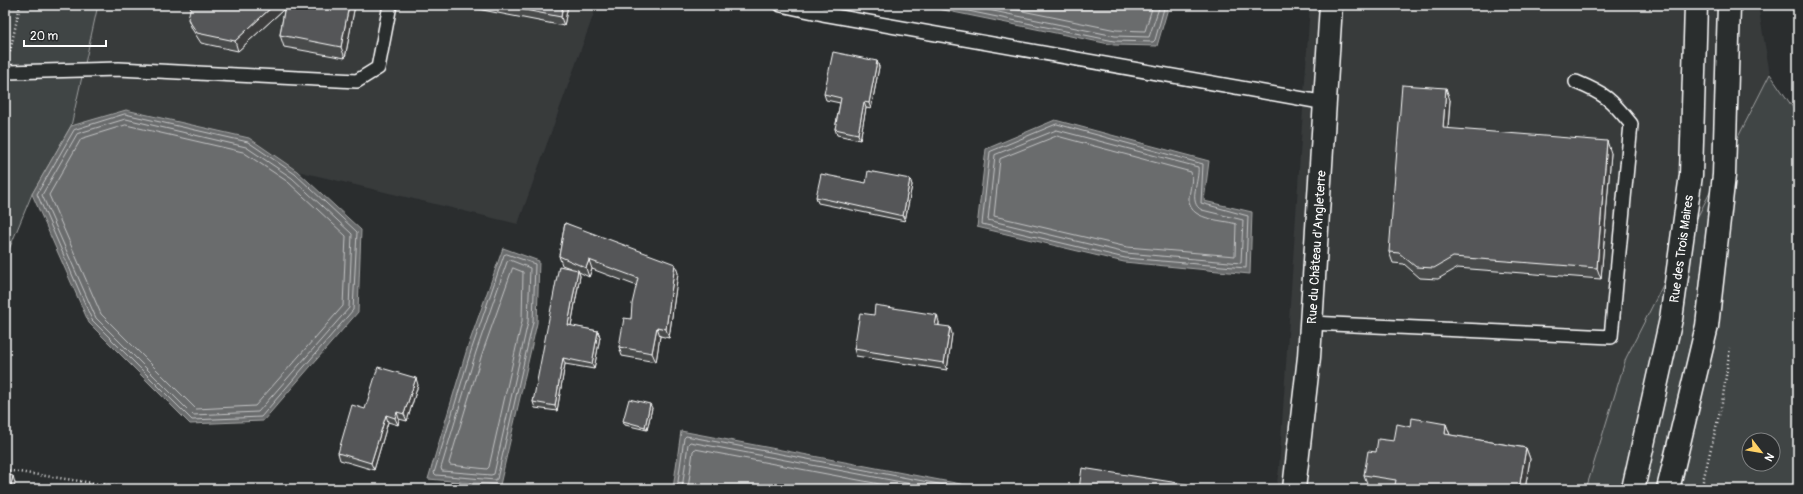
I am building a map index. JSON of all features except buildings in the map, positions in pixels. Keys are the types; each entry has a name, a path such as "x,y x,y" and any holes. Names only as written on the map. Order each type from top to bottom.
{"main road":[{"name":"Rue du Château d'Angleterre","path":"1294,489 1309,357 1331,5"},
{"name":"Rue des Trois Maires","path":"1633,489 1671,319 1691,175 1696,5"},
{"path":"1668,489 1707,326 1724,175 1729,5"}],"lane":[{"path":"6,72 119,69 357,81 378,68 390,5"},
{"path":"781,5 823,14 1326,103"},
{"path":"1311,323 1611,337 1631,124 1615,104 1599,92 1576,82"}],"path":[{"path":"6,72 20,5"},
{"path":"5,470 134,489"}],"shaded area":[{"path":"5,5 98,5 71,126 32,194 5,259"},
{"path":"98,5 597,5 518,224 297,171 249,138 126,110 71,126"},
{"path":"1310,5 1758,5 1770,74 1626,358 1586,489 1276,489 1279,469"},
{"path":"1770,74 1798,115 1798,489 1586,489 1626,358"}],"water":[{"path":"919,5 1169,5 1157,46 1114,45"},
{"path":"126,110 249,138 297,171 361,230 358,312 263,421 190,424 89,323 32,194 71,126"},
{"path":"1055,120 1209,161 1204,201 1252,212 1250,274 1124,262 977,227 986,149"},
{"path":"503,248 539,261 537,323 500,485 428,479 467,349"},
{"path":"681,431 987,489 673,489"}]}
